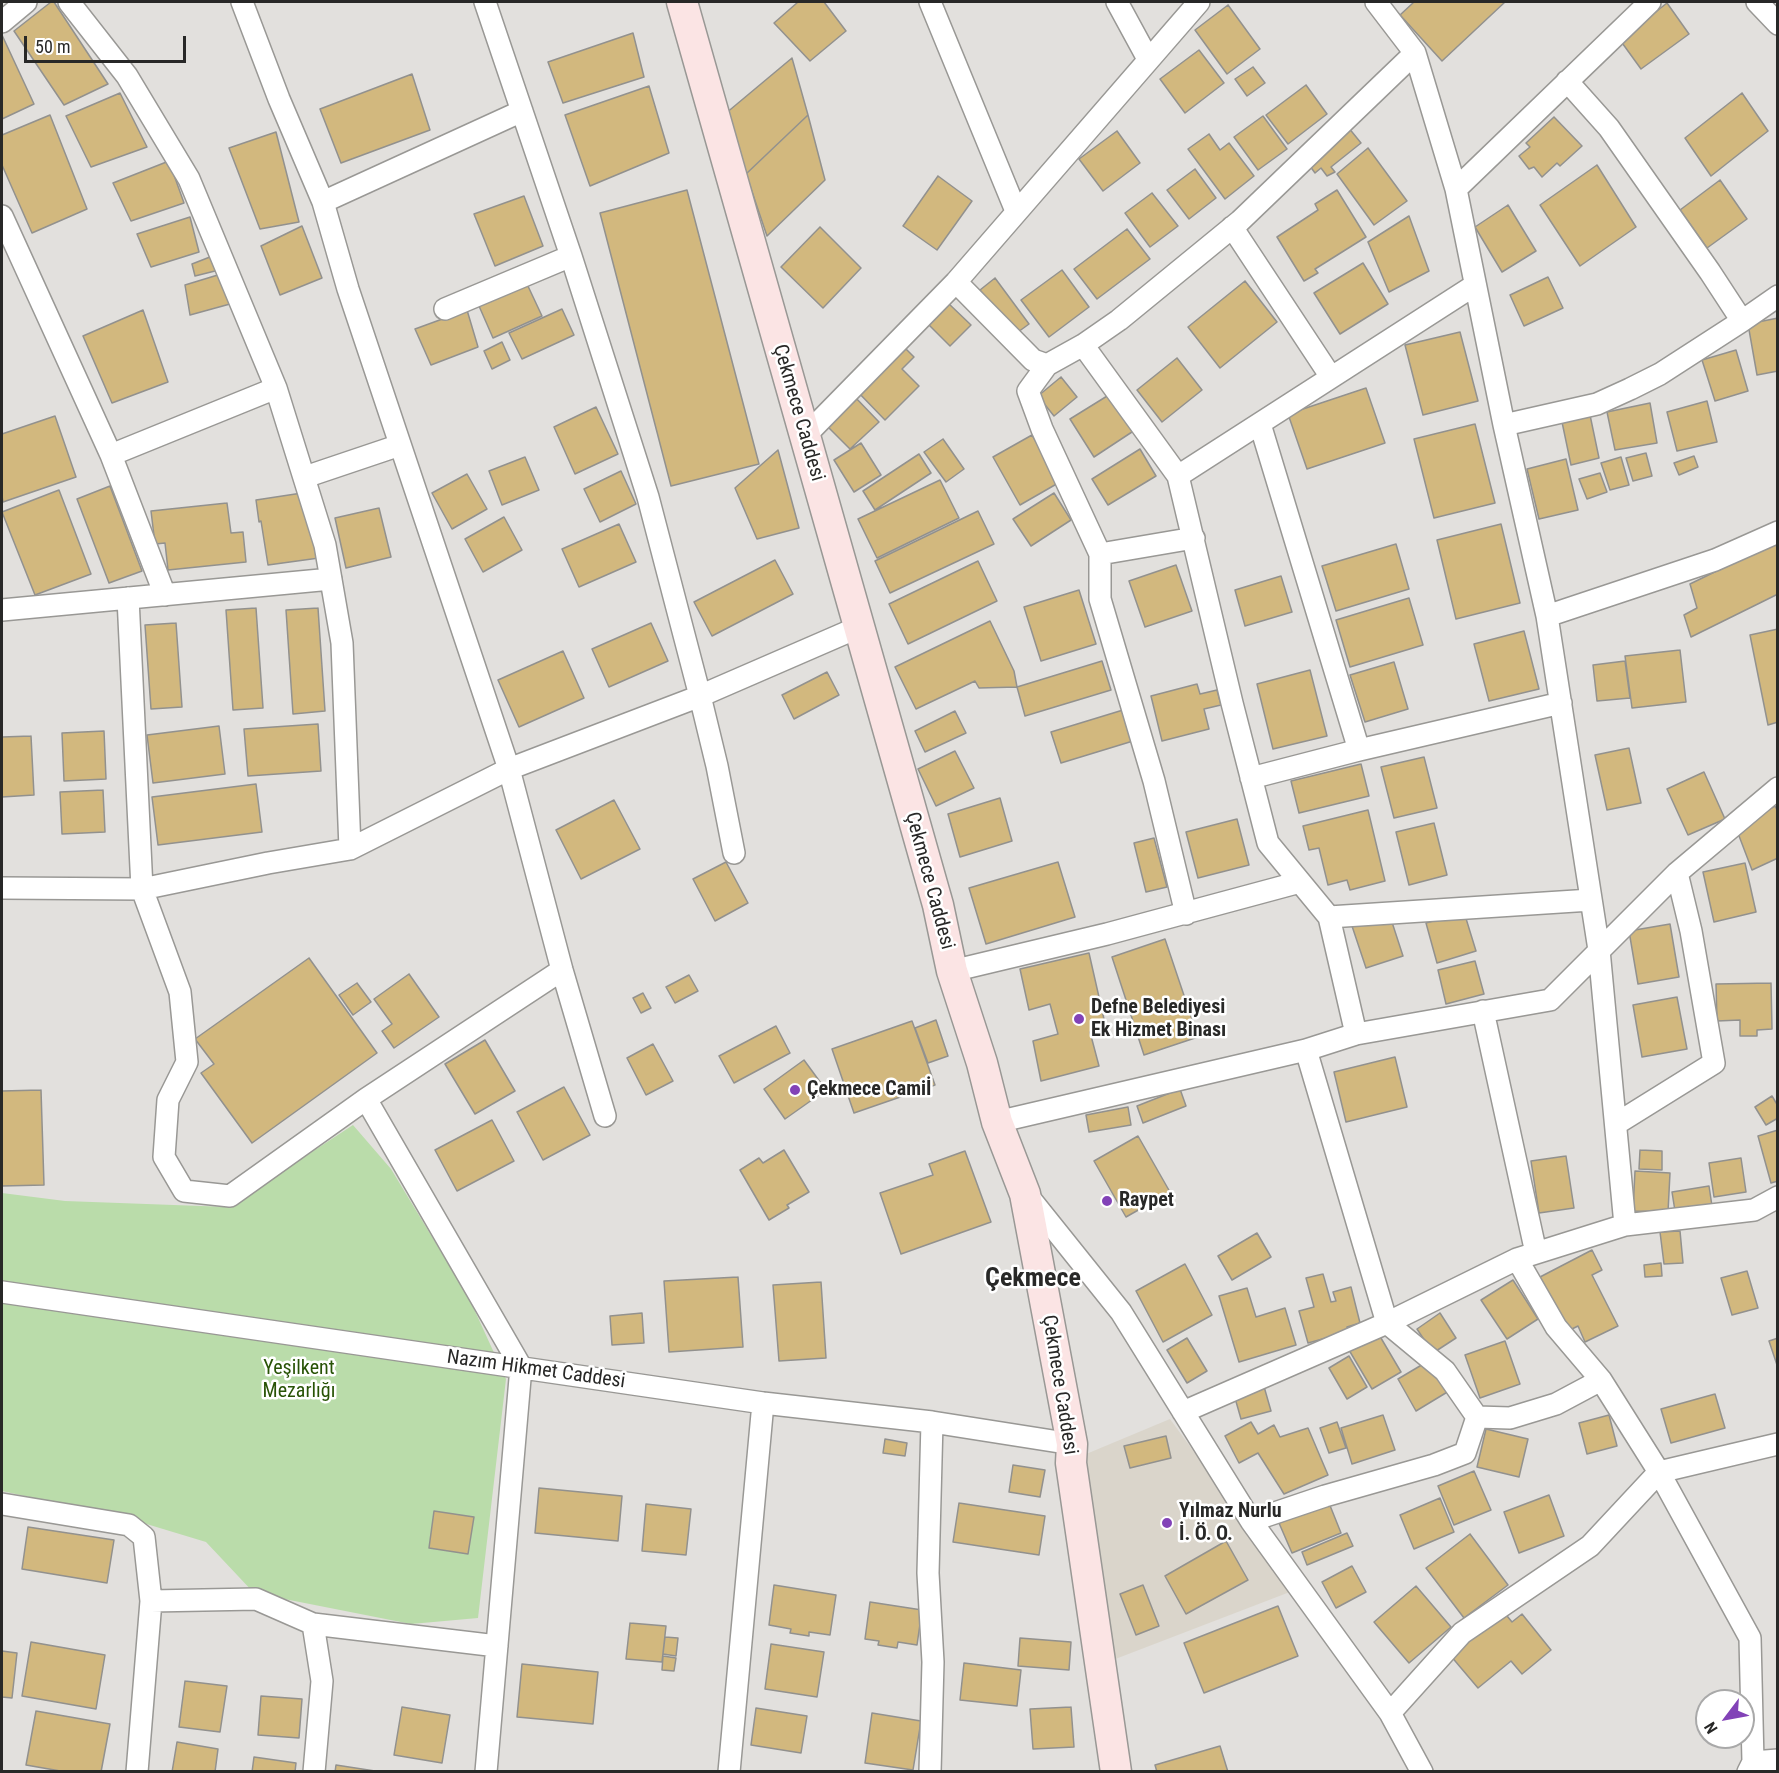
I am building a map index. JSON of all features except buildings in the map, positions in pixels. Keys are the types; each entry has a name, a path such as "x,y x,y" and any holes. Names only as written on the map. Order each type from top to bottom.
{"main road":[{"name":"Çekmece Caddesi","path":"682,2 938,905 952,970 982,1063 997,1122 1025,1194 1072,1444 1071,1463 1074,1487 1116,1772"}],"street":[{"path":"2,22 26,2"},
{"path":"69,2 127,76 189,179 276,388 325,545 342,643 350,849"},
{"path":"242,2 322,202 348,289 509,769 562,970 605,1116"},
{"path":"485,2 571,256 648,497 717,766 734,853"},
{"path":"930,2 1016,211"},
{"path":"1118,2 1148,59"},
{"path":"805,436 956,282 1199,2"},
{"path":"1376,2 1415,53 1456,189 1504,425 1547,616 1599,950 1625,1225"},
{"path":"1456,189 1650,2"},
{"path":"1757,2 1778,24"},
{"path":"1186,914 1154,781 1100,598 1100,554 1044,435 1028,391 1047,364 1083,345 1119,320 1232,227 1415,53"},
{"path":"1567,81 1609,128 1742,321"},
{"path":"322,202 522,111"},
{"path":"2,216 111,455 165,595"},
{"path":"1232,227 1330,377"},
{"path":"445,309 571,256"},
{"path":"956,282 1033,360 1047,364"},
{"path":"1178,476 1475,285"},
{"path":"1504,425 1597,404 1630,389 1660,374 1778,296"},
{"path":"1083,345 1178,476 1268,843 1329,917 1356,1034"},
{"path":"111,455 276,388"},
{"path":"1260,424 1359,750"},
{"path":"305,477 400,445"},
{"path":"1547,616 1715,560 1778,532"},
{"path":"1100,554 1194,538"},
{"path":"2,610 331,579"},
{"path":"128,598 142,889 180,992 187,1062 168,1100 164,1157 184,1191 230,1196 366,1099 562,970"},
{"path":"2,888 142,889 350,849 509,769 700,696 859,627"},
{"path":"1251,778 1359,750 1561,703"},
{"path":"997,1122 1306,1050 1356,1034 1550,1000 1677,873 1778,788"},
{"path":"1616,1124 1714,1063 1691,932 1677,873"},
{"path":"952,970 1107,934 1300,882"},
{"path":"1329,917 1591,900"},
{"path":"1483,1011 1526,1256 1556,1327 1601,1380 1659,1472 1750,1638 1751,1767 1778,1760"},
{"path":"1306,1050 1387,1323 1445,1371 1477,1417"},
{"path":"366,1099 521,1367 486,1772"},
{"path":"1025,1194 1121,1312 1251,1521 1390,1713 1422,1772"},
{"path":"1183,1412 1387,1323 1526,1256 1625,1225 1754,1210 1778,1197"},
{"name":"Nazım Hikmet Caddesi","path":"2,1292 763,1404 932,1422 1072,1444"},
{"path":"1477,1417 1510,1418 1556,1404 1601,1380"},
{"path":"729,1772 763,1404"},
{"path":"1251,1521 1325,1496 1434,1465 1465,1453 1477,1417"},
{"path":"930,1772 933,1662 928,1573 932,1422"},
{"path":"1390,1713 1462,1633 1590,1546 1659,1472 1778,1444"},
{"path":"2,1504 129,1525 144,1537 151,1601 137,1772"},
{"path":"151,1601 256,1599 313,1624 496,1646"},
{"path":"313,1624 322,1681 314,1772"}],"shaded area":[{"name":"Yılmaz Nurlu İ. Ö. O.","path":"1170,1419 1295,1590 1105,1663 1079,1457"}],"green space":[{"name":"Yeşilkent Mezarlığı","path":"353,1125 391,1169 469,1298 506,1379 478,1618 411,1624 254,1593 206,1542 130,1519 2,1491 2,1193 65,1201 228,1207"}],"place":[{"name":"Defne Belediyesi Ek Hizmet Binası","path":"1079,1019"},
{"name":"Çekmece Camiİ","path":"795,1090"},
{"name":"Raypet","path":"1107,1201"},
{"name":"Yılmaz Nurlu İ. Ö. O.","path":"1167,1523"}],"district":[{"name":"Çekmece","path":"1033,1279"}]}
